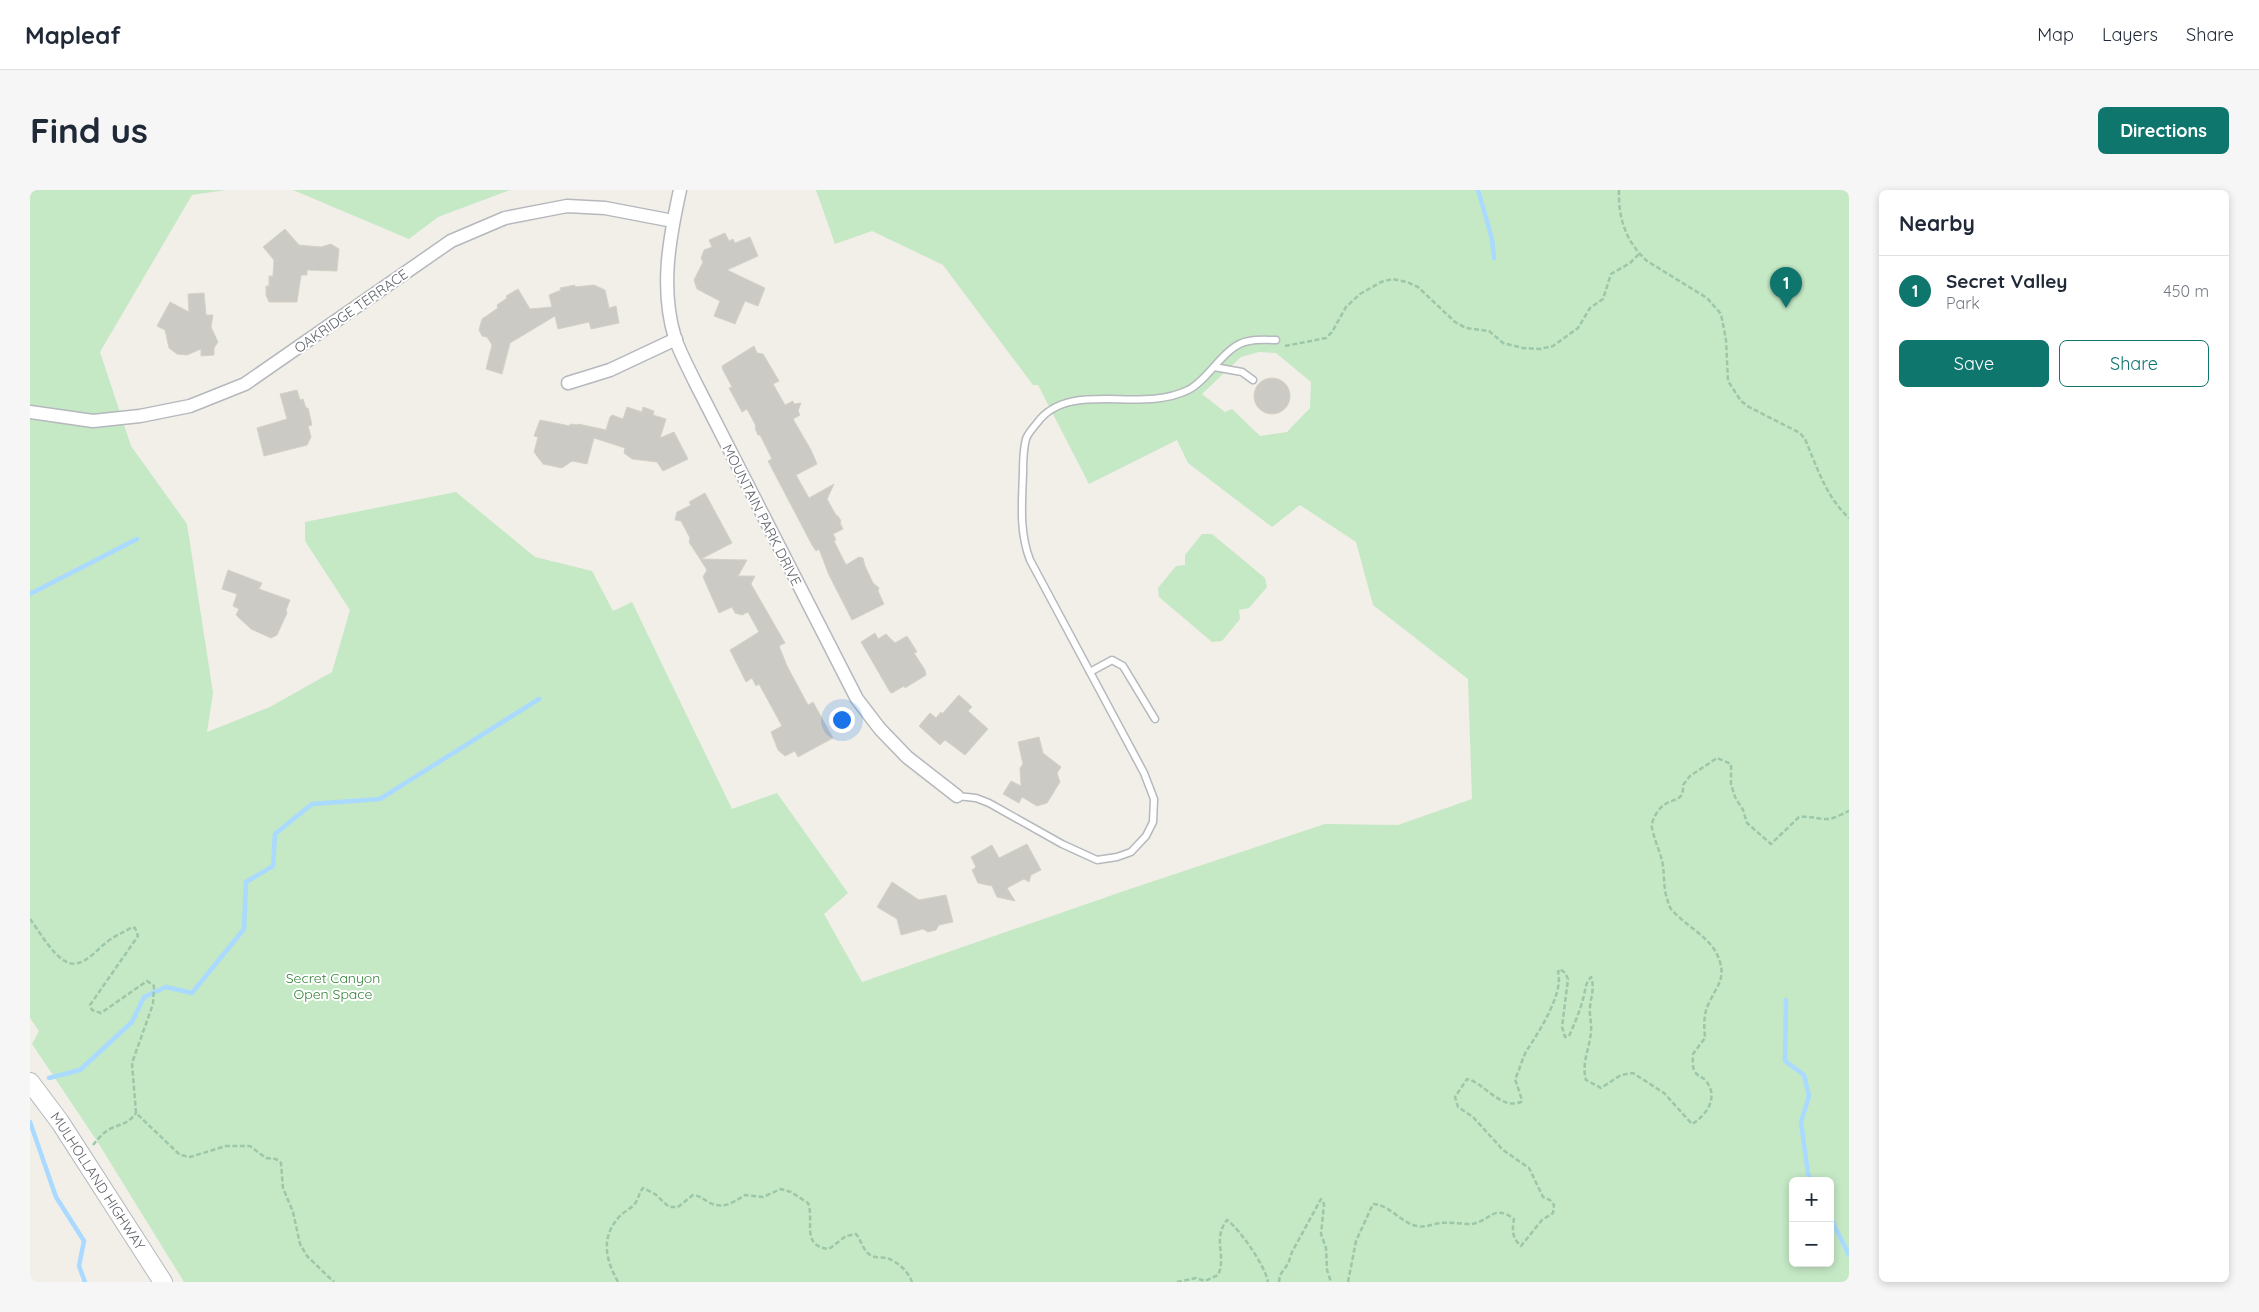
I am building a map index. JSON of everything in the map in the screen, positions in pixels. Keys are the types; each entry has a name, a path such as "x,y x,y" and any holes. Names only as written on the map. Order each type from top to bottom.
{"main road":[{"name":"MULHOLLAND HIGHWAY","path":"30,1082 83,1158 164,1282"}],"street":[{"name":"MOUNTAIN PARK DRIVE","path":"680,190 666,262 667,301 676,339 721,434 856,699 880,730 907,757 957,796"},
{"name":"OAKRIDGE TERRACE","path":"30,412 93,421 140,416 190,406 245,384 451,241 505,218 567,206 605,208 673,221"},
{"path":"568,382 610,370 676,339"}],"lane":[{"path":"957,796 976,798 989,803 1062,844 1097,860 1117,857 1131,852 1146,836 1153,822 1154,799 1144,773 1030,560 1024,545 1022,529 1024,452 1027,437 1040,419 1054,407 1073,400 1158,400 1188,390 1230,351 1248,341 1276,340"},
{"path":"1214,367 1242,372 1253,380"},
{"path":"1090,672 1112,660 1123,666 1155,719"}],"path":[{"path":"1619,190 1621,222 1639,254 1647,261 1707,298 1721,314 1724,324 1728,381 1734,392 1749,407 1800,433 1805,439 1828,494 1838,509 1849,518"},
{"path":"1276,340 1279,348 1289,344 1326,338 1332,332 1346,306 1360,294 1392,279 1418,287 1455,322 1466,328 1489,330 1503,343 1523,348 1540,349 1553,346 1578,328 1590,308 1603,299 1611,274 1630,263 1639,254"},
{"path":"1348,1282 1356,1241 1373,1204 1380,1204 1410,1224 1418,1227 1438,1223 1473,1224 1496,1212 1505,1213 1514,1219 1513,1235 1515,1241 1520,1246 1542,1220 1553,1213 1554,1204 1543,1197 1528,1168 1503,1150 1473,1117 1458,1107 1455,1097 1467,1080 1474,1081 1500,1100 1510,1103 1521,1102 1515,1079 1526,1052 1550,1010 1560,983 1558,972 1560,969 1566,973 1568,980 1562,1027 1566,1037 1569,1036 1572,1029 1583,1000 1585,986 1591,977 1594,985 1590,1011 1592,1022 1590,1041 1583,1071 1586,1080 1601,1088 1622,1075 1633,1073 1664,1094 1692,1124 1702,1118 1708,1111 1711,1092 1705,1080 1697,1076 1694,1069 1693,1054 1705,1038 1703,1021 1709,1001 1720,986 1722,977 1720,963 1716,953 1703,936 1670,907 1664,887 1662,858 1652,829 1652,822 1657,813 1664,805 1674,802 1680,797 1683,792 1683,785 1690,776 1717,758 1731,764 1731,784 1747,823 1771,844 1799,816 1811,816 1825,820 1832,819 1849,811"},
{"path":"30,919 49,945 65,962 72,963 80,962 90,957 111,939 132,927 138,931 138,936 90,1005 92,1010 101,1013 146,982 154,986 153,1004 132,1063 136,1114 180,1155 190,1156 226,1146 250,1146 266,1158 276,1159 281,1163 283,1188 293,1212 300,1244 307,1256 334,1282"},
{"path":"83,1158 105,1132 111,1128 126,1124 136,1114"},
{"path":"618,1282 607,1260 608,1238 613,1225 637,1201 639,1193 643,1188 648,1188 669,1207 678,1207 693,1195 700,1196 707,1201 722,1206 727,1206 745,1194 763,1197 781,1189 792,1192 808,1203 811,1222 809,1233 812,1241 821,1248 829,1249 846,1236 856,1234 866,1252 873,1257 886,1258 896,1263 906,1271 912,1282"},
{"path":"1279,1282 1280,1275 1288,1264 1292,1252 1321,1199 1324,1204 1321,1234 1326,1248 1327,1270 1331,1282"},
{"path":"1177,1282 1196,1278 1205,1281 1218,1275 1221,1254 1220,1228 1227,1220 1235,1225 1264,1266 1268,1282"}],"green space":[{"name":"Secret Canyon Open Space","path":"30,190 226,190 192,195 100,352 131,446 187,524 213,693 207,732 270,707 332,672 350,610 305,541 305,522 456,492 535,557 592,571 613,611 632,602 732,809 777,793 848,893 824,914 862,982 1325,824 1398,825 1472,799 1468,679 1373,605 1356,542 1300,505 1272,527 1188,463 1177,440 1089,484 1038,385 1033,385 943,265 872,231 835,244 816,190 1849,190 1849,1282 184,1282 97,1141 32,1044 39,1031 30,1018","holes":["1259,352 1276,353 1311,382 1310,408 1287,432 1260,436 1232,409 1225,412 1202,394 1241,357"]},
{"path":"293,190 510,190 438,217 409,239"},
{"path":"1202,534 1212,534 1265,578 1267,587 1249,608 1239,610 1240,619 1222,641 1212,642 1159,597 1158,588 1176,566 1185,565 1185,555"}],"building":[{"path":"285,229 299,245 321,247 331,244 339,249 337,271 307,270 307,275 301,275 297,302 269,302 266,295 266,286 269,286 269,276 273,276 274,260 263,247"},
{"path":"725,233 729,241 733,239 735,243 750,237 758,256 727,270 765,288 758,306 745,301 735,324 714,316 720,301 697,289 694,280 703,262 701,258 704,250 712,247 709,240"},
{"path":"575,285 575,287 594,285 605,290 609,308 616,306 619,323 591,329 589,322 558,329 555,316 510,343 502,374 486,369 492,345 487,337 482,336 479,330 482,319 498,308 497,305 507,298 506,296 518,289 530,309 552,307 549,295 561,290 560,288"},
{"path":"204,293 206,315 213,315 211,327 218,342 214,348 214,355 201,356 201,349 187,355 177,354 169,348 165,330 157,326 170,302 189,312 188,294"},
{"path":"754,346 757,353 763,354 779,381 773,384 785,405 793,401 794,404 801,403 798,411 800,415 793,419 817,464 796,475 809,498 834,484 827,499 841,521 843,529 833,534 836,540 834,541 846,565 859,557 863,558 873,583 879,588 878,591 884,604 852,620 829,575 819,549 816,551 812,545 768,461 772,459 760,435 758,435 756,426 747,409 742,412 729,388 732,387 722,366"},
{"path":"1272,378 1284,384 1290,396 1284,408 1272,414 1260,408 1254,396 1260,384"},
{"path":"297,390 300,400 303,399 306,408 308,408 312,425 308,426 311,437 307,445 264,456 257,428 287,419 280,394"},
{"path":"627,407 642,412 643,407 654,411 653,415 666,419 660,438 674,432 688,459 663,471 657,462 632,459 624,453 625,448 594,438 587,464 572,461 562,468 543,464 534,452 538,437 534,436 540,420 570,426 570,424 578,424 606,430 610,417 612,415 623,419"},
{"path":"705,493 732,543 701,559 747,560 738,576 755,576 751,584 785,643 779,646 787,666 808,705 813,702 833,738 798,757 795,751 785,756 778,750 771,732 782,726 759,684 756,686 752,678 746,682 730,650 759,632 748,612 742,615 735,613 732,607 719,613 703,577 707,570 689,542 690,538 681,521 675,520 677,512 691,505 689,502"},
{"path":"228,570 262,583 259,589 290,600 286,610 287,613 277,635 271,638 251,629 236,615 239,609 233,606 237,594 222,589"},
{"path":"875,633 878,639 886,634 895,643 907,636 917,652 914,653 925,670 926,675 905,688 904,686 892,693 890,692 861,642"},
{"path":"959,695 972,707 968,711 988,729 965,755 945,740 940,745 919,726 930,713 936,718 941,712 942,714"},
{"path":"1039,737 1043,753 1061,767 1057,773 1060,782 1047,803 1037,806 1022,797 1019,803 1003,794 1011,781 1021,786 1020,768 1023,764 1018,742"},
{"path":"1027,844 1041,870 1031,875 1029,882 1024,879 1007,888 1015,901 997,897 992,886 978,883 972,870 976,867 971,857 992,845 999,858"},
{"path":"892,882 919,900 946,895 953,922 939,925 936,930 928,932 923,929 901,935 897,919 877,907"}],"waterway":[{"path":"1478,190 1492,239 1494,258"},
{"path":"30,594 137,539"},
{"path":"49,1078 80,1070 132,1022 144,997 166,987 192,993 244,929 246,882 273,866 275,834 312,804 380,799 539,699"},
{"path":"1786,1000 1785,1061 1804,1075 1809,1096 1801,1122 1810,1177"},
{"path":"30,1122 56,1197 84,1241 79,1266 85,1282"},
{"path":"1832,1222 1849,1255"}],"place":[{"name":"Secret Valley","path":"1786,308"}]}
